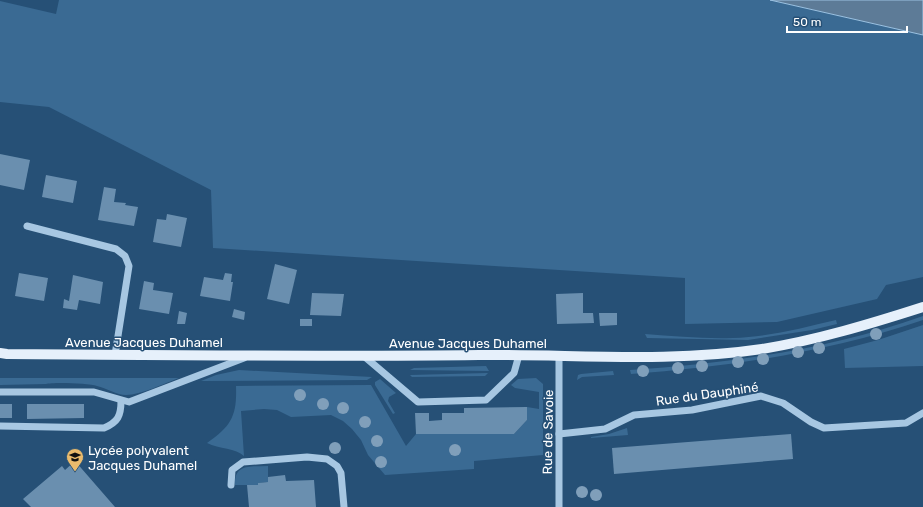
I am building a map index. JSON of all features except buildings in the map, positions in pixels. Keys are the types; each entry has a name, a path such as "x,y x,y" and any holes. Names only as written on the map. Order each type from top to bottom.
{"main road":[{"name":"Avenue Jacques Duhamel","path":"2,355 251,355 365,357 519,355 629,358 761,349 872,323 923,307"}],"street":[{"path":"27,226 116,249 125,256 129,266 115,355"},
{"path":"0,392 94,392 121,401 129,402 251,355"},
{"path":"365,357 418,402 486,400 514,373 519,355"},
{"name":"Rue de Savoie","path":"559,356 559,507"},
{"name":"Rue du Dauphiné","path":"559,434 605,429 634,415 692,410 762,396 783,403 811,422 824,428 906,423 923,413"},
{"path":"0,426 104,428 115,423 121,413 121,401"},
{"path":"231,485 232,470 242,462 307,457 327,458 337,466 341,473 344,507"}],"shaded area":[{"path":"59,0 770,0 923,35 923,277 886,285 877,299 777,322 685,324 685,278 213,248 211,190 49,107 0,102 0,1 56,14"},
{"path":"770,0 923,0 923,35"},
{"path":"923,316 923,320 851,341 778,356 668,371 631,374 630,370 742,359 778,353 851,338"},
{"path":"836,320 837,324 812,330 748,340 647,338 645,334 733,338 785,332"},
{"path":"923,325 923,366 845,368 844,349 878,340"},
{"path":"486,366 489,371 410,370 414,368"},
{"path":"239,370 372,377 367,380 201,381 216,375"},
{"path":"613,371 614,375 582,377 577,380 578,375 581,374"},
{"path":"488,373 485,376 412,377 410,375"},
{"path":"0,378 179,378 146,391 126,395 93,385 55,383 0,385"},
{"path":"536,378 543,384 543,455 474,461 474,469 385,475 368,455 361,440 352,429 343,421 331,415 291,417 277,410 264,409 241,411 244,456 237,451 207,443 222,431 231,419 234,412 236,386 371,385 406,446 416,434 514,434 527,420 527,407 539,409 539,392 515,388 511,385 518,379"},
{"path":"380,379 396,393 389,397 388,401 395,413 393,414 375,385 375,382"},
{"path":"627,428 628,435 591,438 609,434"},
{"path":"268,466 268,482 258,483 258,485 235,485 237,473 241,470 250,467"}],"place":[{"name":"Lycée polyvalent Jacques Duhamel","path":"75,472"}]}
